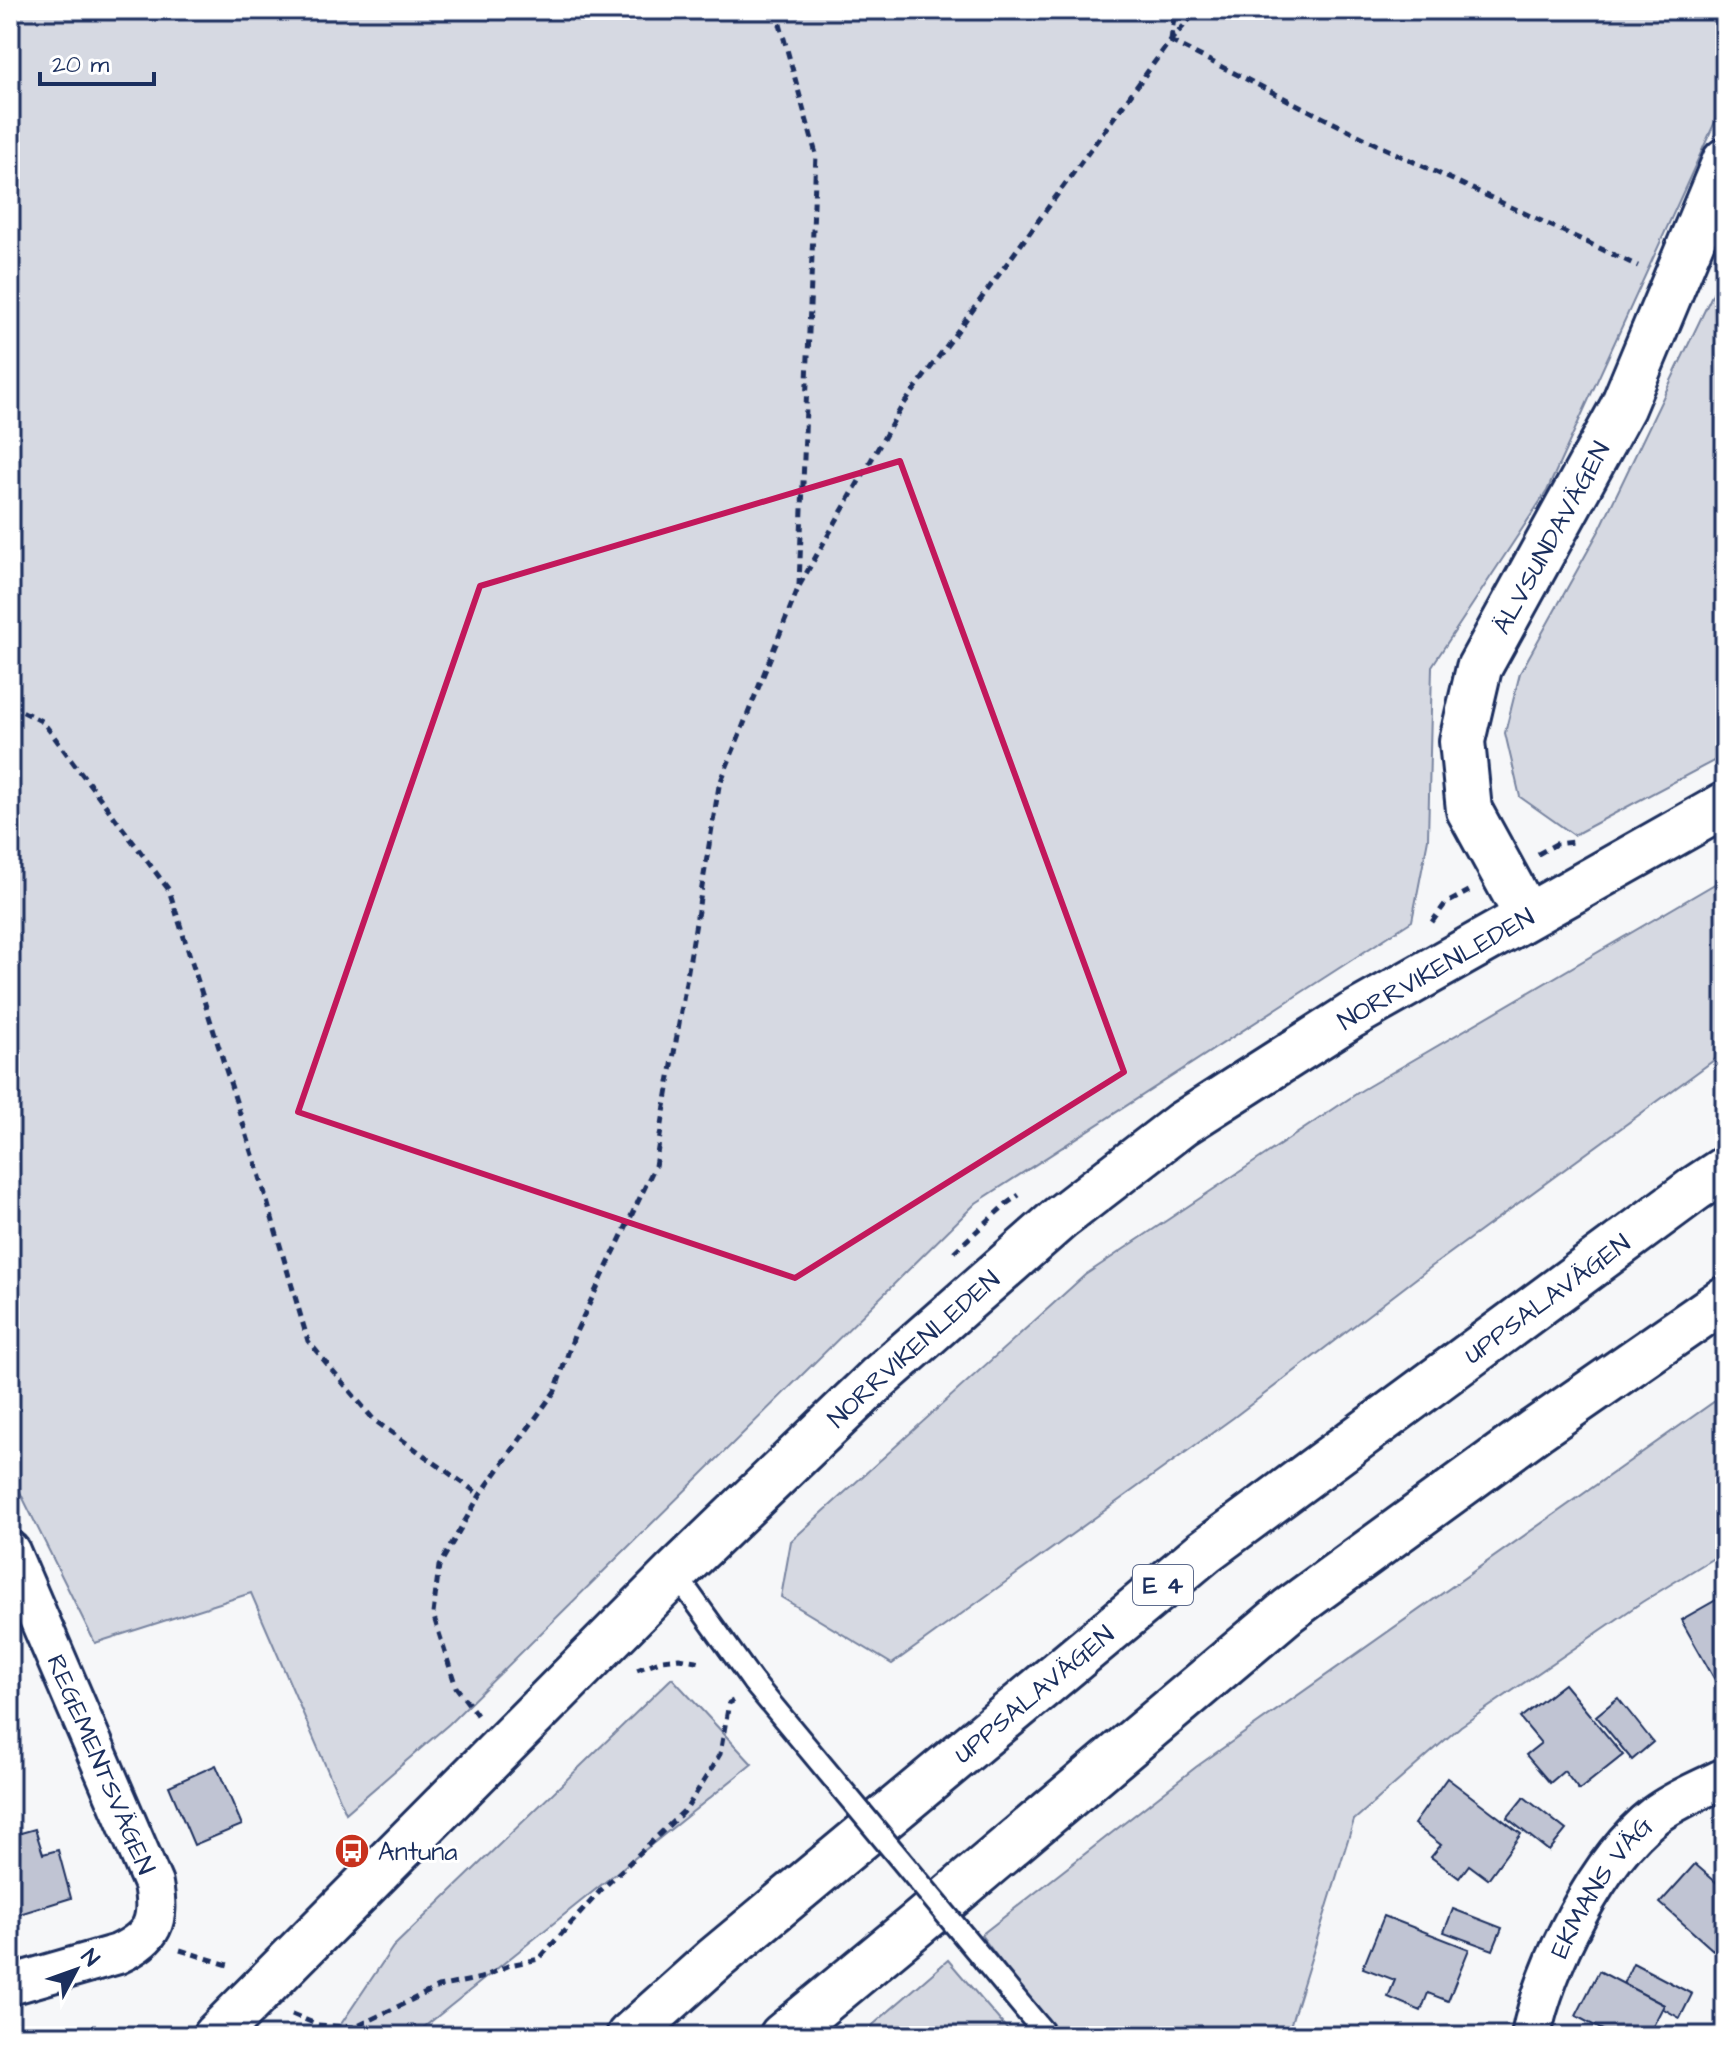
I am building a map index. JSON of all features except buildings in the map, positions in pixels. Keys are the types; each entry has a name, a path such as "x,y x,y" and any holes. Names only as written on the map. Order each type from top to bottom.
{"main road":[{"name":"ÄLVSUNDAVÄGEN","path":"1527,916 1469,810 1462,741 1479,668 1622,408 1725,161"},
{"name":"NORRVIKENLEDEN","path":"215,2036 675,1573 889,1368 1060,1218 1182,1124 1351,1016 1725,805"},
{"name":"UPPSALAVÄGEN","path":"629,2036 715,1959 1205,1551 1725,1169"},
{"path":"782,2036 1289,1610 1536,1430 1725,1299"}],"street":[{"name":"REGEMENTSVÄGEN","path":"10,1551 153,1884 157,1904 155,1920 147,1934"},
{"name":"EKMANS VÄG","path":"1531,2036 1554,1963 1579,1911 1610,1863 1654,1816 1720,1780"},
{"path":"10,1985 118,1954 133,1947 147,1934"}],"lane":[{"path":"675,1573 753,1682 1047,2036"}],"path":[{"path":"776,10 816,154 799,586"},
{"path":"1170,41 1175,10"},
{"path":"505,1745 476,1715 456,1687 433,1614 439,1566 480,1495 555,1391 574,1336 655,1166 719,786 799,586 901,408 1170,41 1198,10"},
{"path":"1170,41 1384,148 1674,284"},
{"path":"10,705 43,722 169,890 260,1177 308,1341 374,1420 480,1495"},
{"path":"632,1671 662,1660 679,1658 710,1663"},
{"path":"348,2036 356,2027 438,1987 481,1978 510,1965 539,1959 601,1890 687,1808 720,1754 729,1703 753,1682"},
{"path":"147,1934 174,1948 240,1969"},
{"path":"281,2009 318,2025 356,2027"}],"highlighted area":[{"path":"900,461 1124,1072 795,1278 298,1112 480,586"}],"shaded area":[{"path":"10,10 1725,10 1725,89 1715,122 1547,491 1432,666 1428,839 1412,921 976,1203 449,1724 346,1813 251,1593 95,1643 10,1472"},
{"path":"1725,268 1725,755 1574,835 1520,797 1505,733 1520,673 1600,529"},
{"path":"1725,878 1725,1052 1431,1267 1233,1418 892,1664 781,1597 791,1541 1085,1275 1362,1090"},
{"path":"1725,1394 1725,1551 1642,1602 1461,1726 1354,1820 1287,2036 1056,2035 981,1935 1196,1767"},
{"path":"672,1678 752,1764 413,2036 333,2036 393,1947"},
{"path":"948,1960 1013,2036 860,2036"}],"place":[{"name":"Antuna","path":"352,1851"}]}
